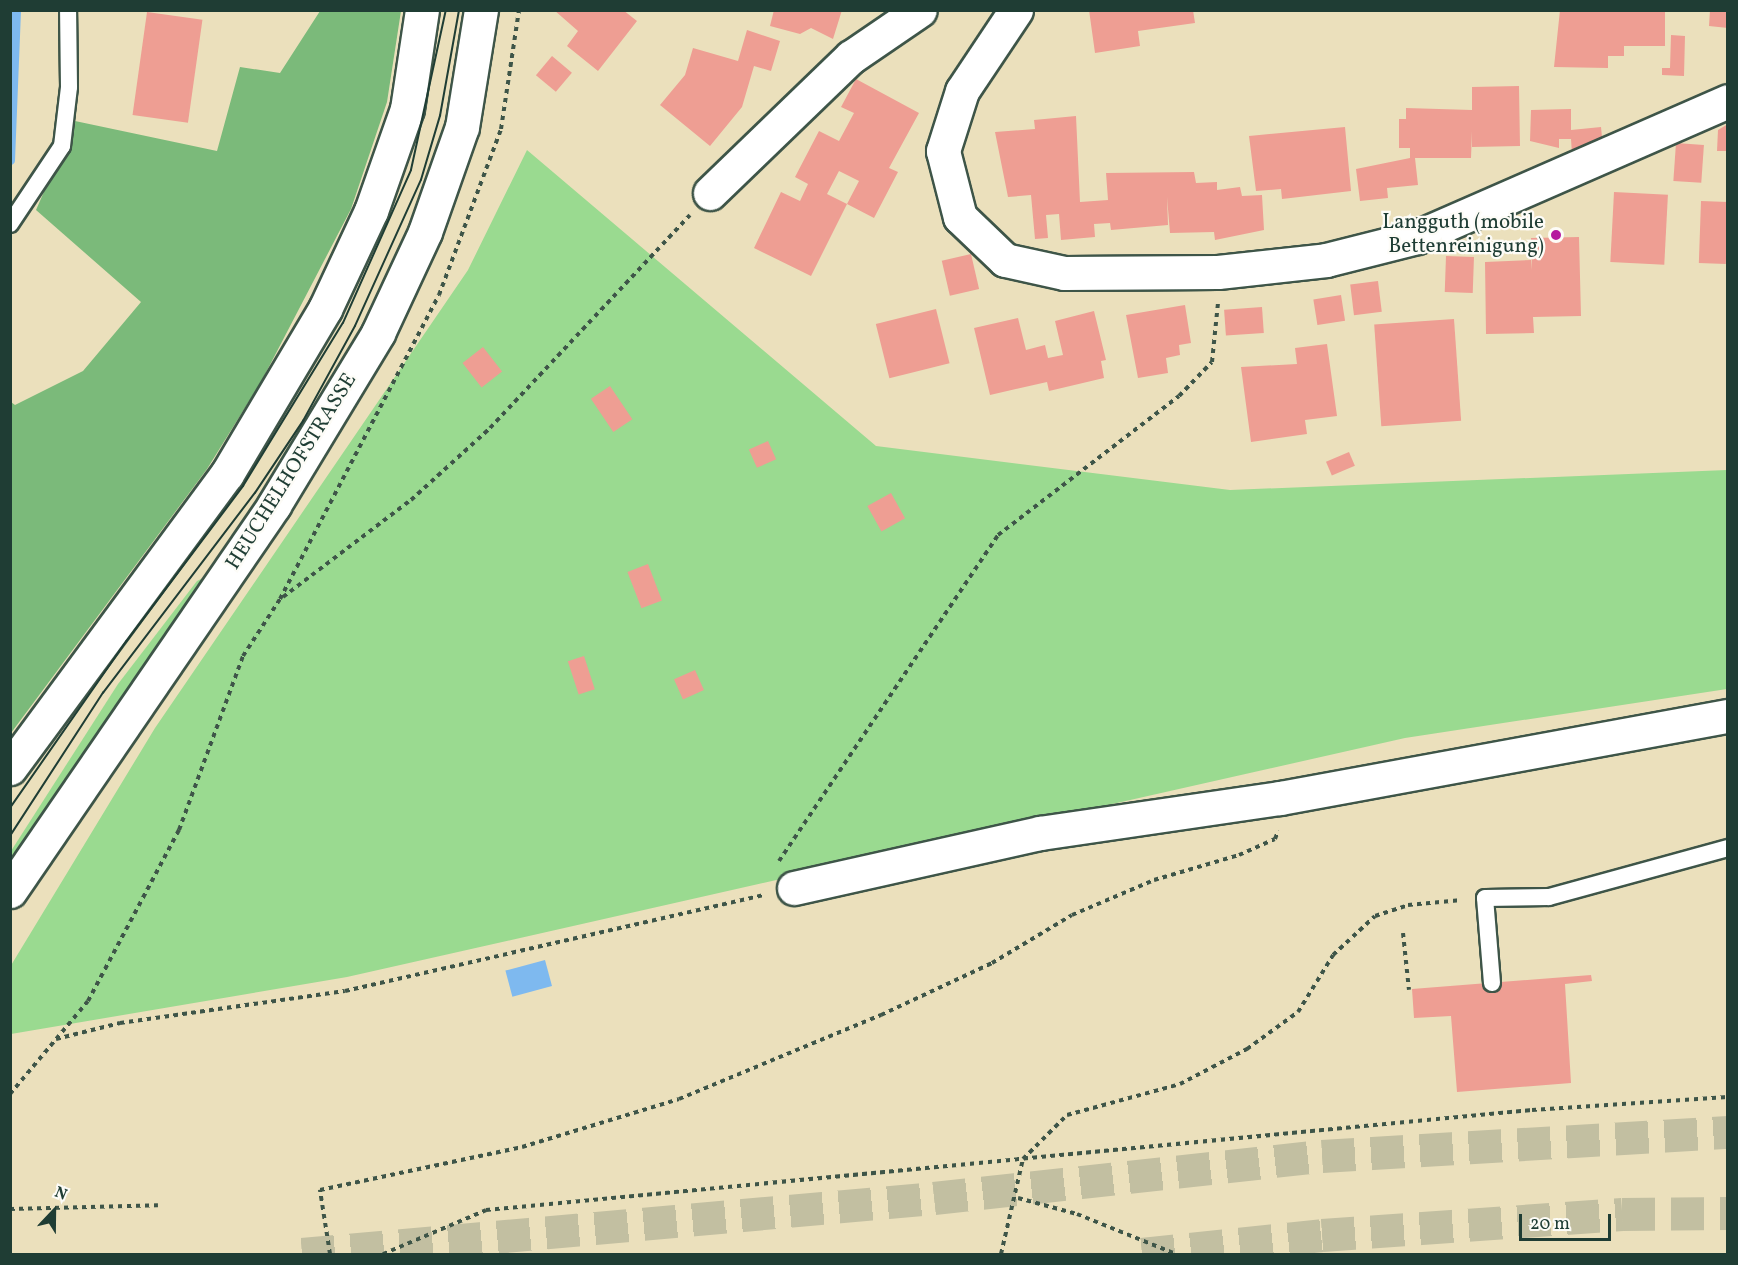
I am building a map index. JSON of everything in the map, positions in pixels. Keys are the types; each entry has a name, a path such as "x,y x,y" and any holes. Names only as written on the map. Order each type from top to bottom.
{"street":[{"path":"10,768 226,474 325,309 371,211 407,109 422,10"},
{"name":"HEUCHELHOFSTRASSE","path":"10,891 274,505 378,333 425,232 462,127 481,10"},
{"path":"710,193 850,57 920,10"},
{"path":"1016,10 962,91 943,152 960,217 1005,260 1064,273 1218,272 1326,260 1417,237 1728,102"},
{"path":"794,888 1040,833 1280,798 1728,716"}],"lane":[{"path":"10,224 62,146 69,87 68,10"},
{"path":"1492,983 1485,898 1549,897 1728,848"}],"path":[{"path":"10,1094 88,1001 179,830 243,656 280,599 411,500 490,428 710,193"},
{"path":"56,1039 120,1023 345,991 794,888 777,858 998,535 1179,396 1212,362 1218,272"},
{"path":"330,1254 320,1190 603,1126 746,1074 992,963 1072,915 1154,879 1275,839 1282,822 1280,798"},
{"path":"1001,1254 1018,1198 1023,1159 1067,1115 1180,1084 1247,1049 1298,1012 1333,955 1375,916 1408,905 1485,898"},
{"path":"1403,933 1409,990"},
{"path":"383,1254 486,1210 1532,1110 1728,1097"},
{"path":"1018,1198 1077,1214 1176,1254"},
{"path":"10,1209 158,1205"}],"green space":[{"path":"320,11 401,11 387,102 351,209 261,382 207,469 11,733 11,402 15,405 83,371 141,302 36,210 75,121 217,151 240,67 280,73"},
{"path":"527,150 876,446 1230,490 1727,470 1727,689 1405,738 347,977 11,1034 10,967 155,728 468,270"},
{"path":"209,575 11,864 11,851 118,684 197,581"}],"water":[{"path":"545,960 552,986 512,997 505,971"}],"building":[{"path":"554,10 623,10 637,21 598,71 567,46 578,31"},
{"path":"774,10 842,10 833,39 811,28 800,34 770,26"},
{"path":"1089,10 1193,10 1195,23 1138,31 1140,46 1095,53"},
{"path":"1560,10 1665,10 1665,46 1624,46 1624,56 1608,56 1608,68 1554,67"},
{"path":"1710,10 1728,10 1728,28 1709,26"},
{"path":"147,12 202,20 188,123 133,115"},
{"path":"747,30 780,41 771,71 754,66 742,107 710,146 660,105 685,75 693,48 738,61"},
{"path":"1671,35 1685,36 1684,76 1662,75 1662,68 1670,68"},
{"path":"552,56 572,73 556,92 536,75"},
{"path":"856,79 919,113 889,168 898,172 874,218 847,204 811,276 754,248 781,192 800,201 808,184 795,177 819,131 839,141 854,113 841,107","holes":["839,171 859,181 847,204 827,194"]},
{"path":"1519,86 1520,146 1472,147 1472,131 1471,158 1415,158 1418,185 1387,188 1388,198 1360,201 1356,169 1410,158 1410,148 1399,148 1399,119 1406,119 1406,108 1472,110 1472,87"},
{"path":"1571,109 1571,130 1601,127 1602,137 1572,154 1571,139 1559,139 1559,148 1530,141 1531,110"},
{"path":"1076,116 1080,202 1108,200 1106,173 1194,172 1196,183 1217,182 1217,190 1240,187 1242,196 1262,195 1264,230 1215,240 1214,232 1170,233 1167,197 1168,225 1111,230 1110,223 1094,224 1095,237 1061,240 1059,214 1046,215 1048,238 1035,239 1031,195 1008,197 995,132 1035,129 1034,120"},
{"path":"1728,124 1728,151 1717,151 1718,130"},
{"path":"1345,127 1351,191 1282,199 1281,189 1256,191 1249,136"},
{"path":"1676,143 1704,145 1701,183 1673,181"},
{"path":"1614,192 1668,195 1664,265 1610,262"},
{"path":"1701,201 1728,202 1726,264 1699,263"},
{"path":"1579,237 1581,316 1533,317 1534,333 1486,334 1485,262 1531,260 1532,270 1531,238"},
{"path":"971,254 979,289 950,296 942,261"},
{"path":"1446,256 1474,257 1473,293 1445,292"},
{"path":"1378,281 1382,312 1354,315 1350,284"},
{"path":"1341,295 1345,321 1317,325 1313,299"},
{"path":"1185,305 1191,343 1179,345 1180,355 1166,358 1168,373 1138,378 1126,315"},
{"path":"1262,307 1264,333 1226,336 1224,310"},
{"path":"936,309 950,363 889,378 876,324"},
{"path":"1094,311 1106,360 1101,361 1104,378 1049,391 1047,382 990,395 974,328 1018,318 1026,350 1045,345 1048,358 1063,355 1055,321"},
{"path":"1454,319 1461,421 1381,426 1374,325"},
{"path":"1327,344 1337,416 1305,420 1307,434 1251,442 1241,367 1297,364 1295,348"},
{"path":"483,347 502,371 482,387 463,363"},
{"path":"610,386 632,419 613,432 591,399"},
{"path":"768,441 776,459 757,468 749,450"},
{"path":"1349,452 1355,466 1332,476 1326,462"},
{"path":"891,493 905,518 881,531 867,506"},
{"path":"648,564 662,600 641,608 627,572"},
{"path":"584,656 595,689 579,695 568,661"},
{"path":"695,670 704,690 683,699 674,679"},
{"path":"1591,975 1592,981 1565,984 1571,1083 1457,1092 1451,1016 1414,1018 1412,989"}],"waterway":[{"path":"10,160 16,10"}],"tunnel":[{"path":"302,1254 934,1198 1322,1156 1728,1132"},
{"path":"1142,1254 1322,1235 1622,1214 1728,1213"}],"tram line":[{"path":"10,808 126,642 243,486 343,323 411,170 446,10"},
{"path":"10,836 103,693 255,493 303,421 355,326 421,180 440,116 459,10"}],"place":[{"name":"Langguth (mobile Bettenreinigung)","path":"1556,235"}]}
